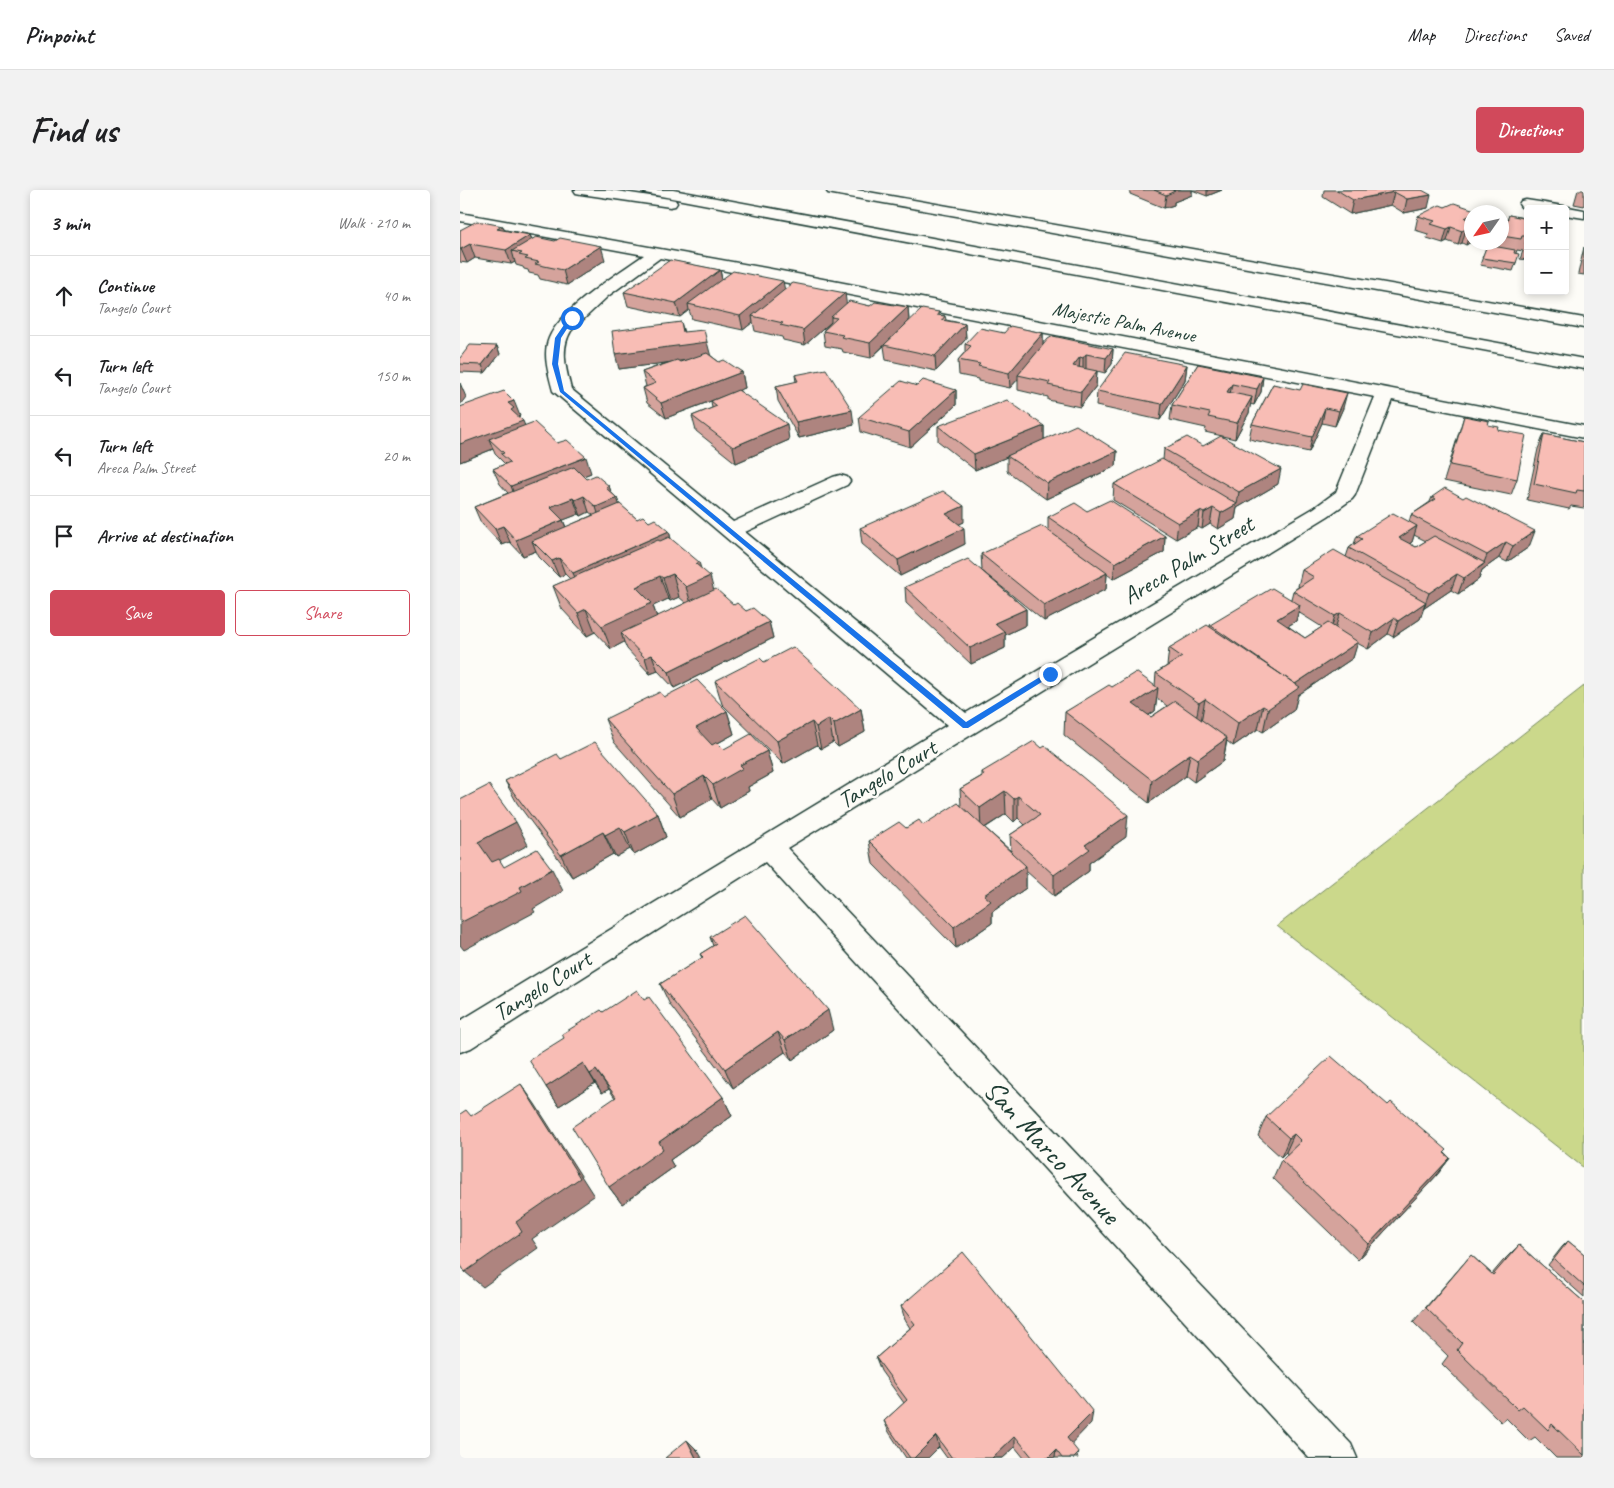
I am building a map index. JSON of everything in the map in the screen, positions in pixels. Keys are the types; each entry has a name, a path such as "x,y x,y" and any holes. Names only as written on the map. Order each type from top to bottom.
{"main road":[{"path":"581,190 923,242"},
{"path":"650,190 1584,364"},
{"path":"833,190 1584,323"},
{"path":"1526,204 1532,205"},
{"path":"1569,211 1584,214"},
{"name":"Majestic Palm Avenue","path":"460,217 657,253 1584,432"},
{"name":"Tangelo Court","path":"460,1038 965,726 562,391 555,364 558,338 572,318 657,253"},
{"name":"Areca Palm Street","path":"965,726 1321,512 1345,495 1384,394"},
{"path":"730,531 840,481"},
{"name":"San Marco Avenue","path":"768,846 1337,1458"}],"green space":[{"path":"1584,686 1584,1168 1277,926"}],"building":[{"path":"1154,190 1172,190 1175,191 1166,195"},
{"path":"1337,190 1422,190 1431,195 1407,199 1394,192 1353,200"},
{"path":"1454,203 1464,206 1464,230 1451,227 1447,229 1431,224 1435,221 1418,216 1440,205 1445,207"},
{"path":"1509,215 1524,218 1524,236 1521,239 1509,237"},
{"path":"477,221 503,226 497,229 530,235 506,250 470,244 460,249 460,230"},
{"path":"536,237 555,241 560,238 601,246 563,270 535,264 539,262 525,259 528,257 519,255 522,253 512,251"},
{"path":"1509,249 1515,250 1514,253 1519,254 1516,263 1482,258 1485,250"},
{"path":"670,260 720,270 676,303 624,292"},
{"path":"733,271 783,281 740,316 688,304"},
{"path":"793,283 845,293 803,330 752,316"},
{"path":"849,301 870,306 875,302 908,307 870,343 823,331 837,318 831,317"},
{"path":"922,309 939,312 937,315 945,316 942,320 965,324 935,356 884,345"},
{"path":"681,322 683,332 704,330 707,342 615,354 612,331"},
{"path":"1010,326 1043,333 1009,373 978,366 980,364 958,360 971,346 965,344 980,328 1004,333"},
{"path":"1053,336 1113,349 1106,358 1086,354 1083,358 1080,357 1073,366 1097,371 1081,392 1048,385 1050,382 1018,375 1048,339"},
{"path":"470,345 497,346 482,365 460,364 460,358"},
{"path":"707,353 719,362 724,360 742,372 661,403 643,388 656,383 642,372 677,360 680,362"},
{"path":"1125,353 1187,365 1162,404 1097,391"},
{"path":"1198,364 1263,377 1257,389 1232,384 1227,392 1252,397 1237,423 1208,417 1210,413 1172,405"},
{"path":"826,369 852,410 796,422 776,386 798,381 795,375"},
{"path":"923,380 956,390 909,432 859,417 901,381 917,386"},
{"path":"1273,384 1300,390 1303,384 1347,393 1339,411 1325,408 1312,437 1252,424"},
{"path":"738,390 787,424 733,447 692,416 717,406 711,401"},
{"path":"504,391 514,401 508,403 514,408 511,410 523,421 460,444 460,407"},
{"path":"1007,400 1044,426 974,454 938,426"},
{"path":"1464,416 1489,421 1488,425 1499,427 1498,430 1526,435 1517,479 1450,465"},
{"path":"534,422 557,443 567,440 586,457 511,486 493,469 510,462 501,454 504,453 489,439"},
{"path":"1076,425 1117,451 1047,483 1007,456"},
{"path":"1544,434 1584,442 1584,491 1577,490 1576,493 1534,484"},
{"path":"1221,436 1281,469 1239,492 1164,449 1187,437 1203,446"},
{"path":"1162,459 1237,504 1221,513 1213,508 1204,513 1200,511 1178,523 1114,484"},
{"path":"574,467 586,479 596,475 609,486 606,488 617,498 596,507 584,496 550,507 563,520 516,540 503,526 495,529 474,507"},
{"path":"1445,488 1463,498 1466,496 1535,531 1513,546 1506,542 1487,555 1411,515 1436,499 1432,497"},
{"path":"943,491 964,506 946,514 964,528 898,560 860,528"},
{"path":"1110,500 1165,536 1115,563 1048,517 1075,503 1087,511"},
{"path":"620,504 637,519 643,516 649,522 655,519 669,531 573,573 559,558 552,561 532,541"},
{"path":"1393,513 1417,526 1399,538 1416,547 1434,536 1485,563 1464,578 1457,574 1429,593 1349,548 1362,539 1357,536"},
{"path":"1042,526 1107,573 1044,605 981,554"},
{"path":"669,537 699,562 696,564 710,576 686,587 673,574 663,578 660,576 636,587 652,603 602,626 586,609 578,613 553,586 658,540"},
{"path":"1334,550 1426,602 1398,621 1394,618 1373,633 1340,613 1335,616 1293,591 1314,577 1302,570"},
{"path":"968,559 1026,609 995,623 1005,632 970,648 905,587"},
{"path":"1272,588 1300,605 1277,619 1305,638 1328,623 1358,642 1295,684 1210,625"},
{"path":"716,589 734,605 737,603 746,611 753,608 769,622 669,672 652,655 645,658 621,633"},
{"path":"1207,625 1300,687 1268,709 1263,706 1238,723 1205,699 1199,703 1156,673 1182,657 1169,648"},
{"path":"793,647 861,709 834,724 829,719 816,727 812,722 777,741 715,681 760,658 764,662"},
{"path":"1136,672 1158,688 1133,704 1151,717 1175,701 1227,738 1198,759 1190,754 1152,780 1065,712 1109,685 1112,687"},
{"path":"697,680 727,711 696,728 712,745 717,742 724,749 751,734 767,751 740,765 743,768 713,785 704,776 672,794 605,719 660,692 664,697"},
{"path":"1034,741 1042,748 1045,746 1128,815 1085,845 1090,849 1054,875 1010,835 1040,815 1018,796 1014,799 1005,791 980,808 960,789 984,775 982,772"},
{"path":"595,742 658,814 625,832 620,827 605,835 603,832 561,855 505,781 557,754 561,759"},
{"path":"489,785 516,822 478,842 492,862 499,859 504,867 537,849 552,869 520,887 522,891 460,923 460,800"},
{"path":"958,803 1026,866 984,895 991,901 954,927 869,841 899,822 906,828 919,820 923,825"},
{"path":"745,915 828,1010 785,1040 778,1032 725,1069 660,984 703,957 700,954 716,944 710,937"},
{"path":"637,990 644,1000 649,997 723,1097 659,1142 663,1149 609,1187 572,1127 616,1097 596,1070 590,1074 583,1063 546,1087 529,1060 564,1038 562,1034 601,1010 603,1012"},
{"path":"1331,1056 1388,1105 1391,1102 1447,1150 1444,1153 1450,1158 1369,1244 1281,1160 1301,1141 1294,1134 1289,1138 1266,1117"},
{"path":"521,1084 580,1178 516,1222 522,1232 465,1272 460,1264 460,1114 466,1110 471,1116"},
{"path":"1568,1241 1584,1254 1584,1286 1554,1259"},
{"path":"1519,1245 1584,1302 1584,1455 1552,1424 1548,1430 1523,1406 1518,1410 1457,1350 1462,1343 1426,1308 1471,1255 1493,1275"},
{"path":"963,1252 1093,1412 1067,1438 1079,1453 1074,1458 1062,1458 1056,1450 1048,1458 1033,1458 1015,1436 992,1458 952,1458 936,1436 914,1458 910,1458 884,1421 907,1400 876,1358 915,1324 901,1306"},
{"path":"687,1440 696,1458 665,1458"}],"route":[{"path":"572,318 558,338 555,364 562,391 965,726 1050,674"}]}
